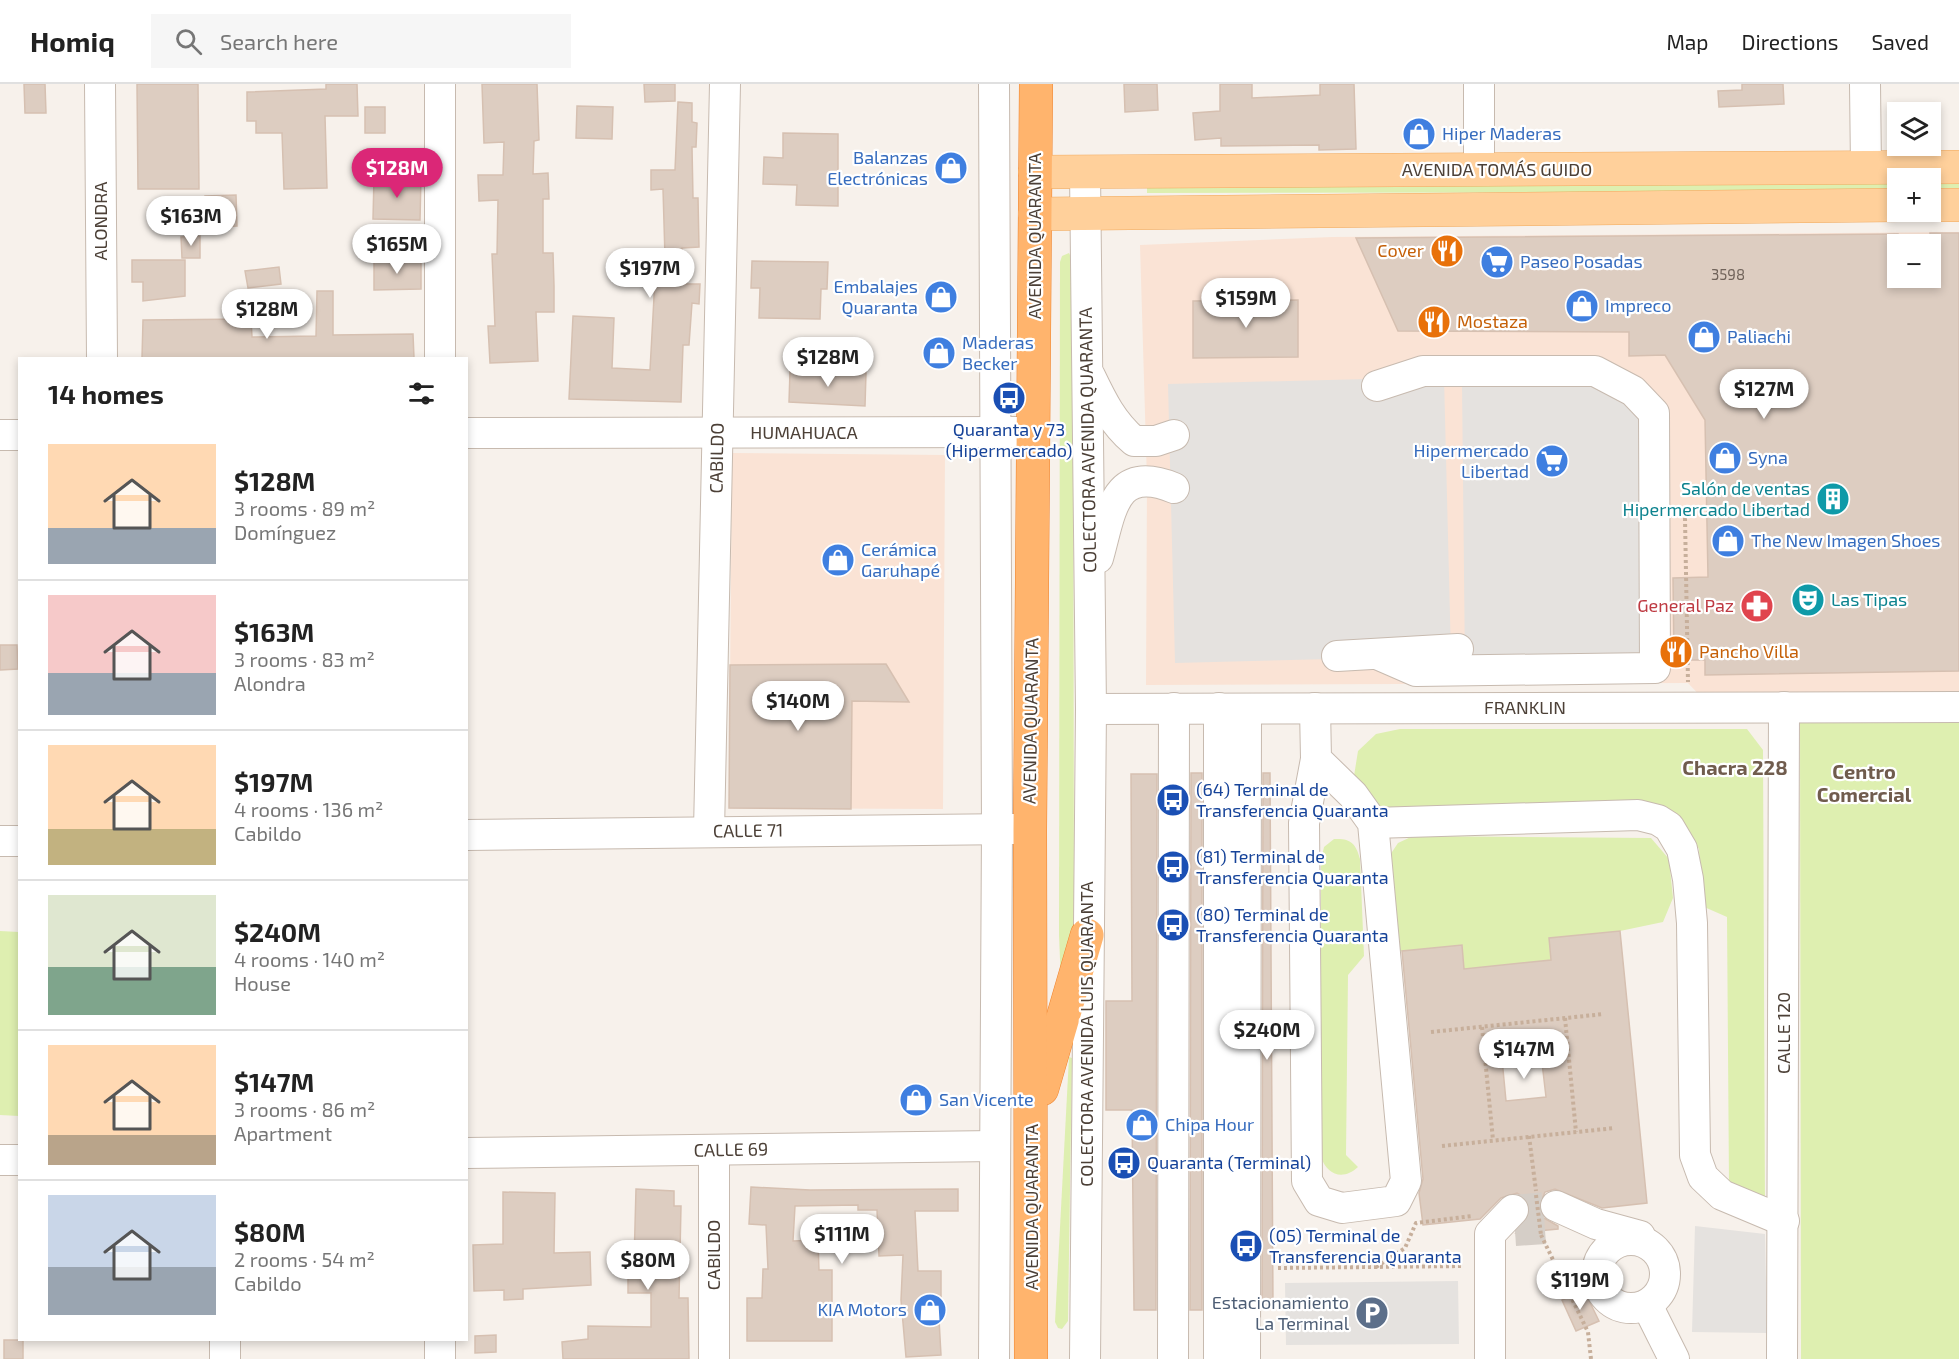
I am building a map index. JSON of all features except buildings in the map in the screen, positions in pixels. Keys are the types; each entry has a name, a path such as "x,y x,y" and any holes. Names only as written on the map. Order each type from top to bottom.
{"highway":[{"name":"AVENIDA QUARANTA","path":"1031,1359 1030,830 1036,84"},
{"path":"1032,1125 1087,935"}],"main road":[{"name":"AVENIDA TOMÁS GUIDO","path":"1035,172 1959,167"},
{"path":"1035,214 1887,205"},
{"path":"1941,205 1959,205"}],"street":[{"name":"ALONDRA","path":"100,84 102,357"},
{"path":"440,84 440,357"},
{"name":"CABILDO","path":"709,831 725,84"},
{"path":"994,84 997,432 994,1359"},
{"path":"1479,84 1479,170"},
{"path":"1866,84 1866,168"},
{"name":"COLECTORA AVENIDA QUARANTA","path":"1085,172 1091,709"},
{"path":"1087,369 1105,408 1119,428 1134,441 1156,441 1174,435"},
{"path":"1337,656 1377,654 1604,670 1655,669 1653,413 1634,391 1595,371 1423,371 1377,386"},
{"name":"HUMAHUACA","path":"468,434 1034,432"},
{"path":"0,435 18,435"},
{"path":"1090,590 1115,499 1124,487 1137,481 1157,481 1174,488"},
{"name":"FRANKLIN","path":"1091,709 1959,707"},
{"path":"1173,1359 1174,708"},
{"path":"1219,1359 1232,708"},
{"path":"1232,708 1245,1359"},
{"path":"1315,708 1316,759 1304,823 1307,1181 1319,1201 1342,1208 1396,1201 1406,1181 1373,823 1353,795 1316,759"},
{"name":"CALLE 120","path":"1782,1359 1784,708"},
{"name":"COLECTORA AVENIDA LUIS QUARANTA","path":"1085,1359 1087,935 1091,709"},
{"path":"1373,823 1638,815 1658,820 1670,827 1683,849 1692,923 1695,1155 1703,1177 1722,1195 1784,1221"},
{"name":"CALLE 71","path":"468,835 997,828 1030,830"},
{"path":"0,841 18,840"},
{"name":"CALLE 69","path":"468,1153 995,1146"},
{"name":"CABILDO","path":"714,1150 714,1359"},
{"path":"0,1160 18,1160"},
{"path":"1490,1359 1524,1219 1596,1224 1639,1234 1649,1244 1663,1260 1666,1270 1662,1291 1647,1305 1635,1308 1612,1303 1598,1284 1597,1272 1606,1250 1615,1243 1638,1239 1649,1244"},
{"path":"1647,1305 1674,1359"},
{"path":"225,1341 225,1359"},
{"path":"440,1341 440,1359"}],"path":[{"path":"1685,518 1688,683"},
{"path":"1431,1032 1604,1014"},
{"path":"1565,1018 1576,1132"},
{"path":"1482,1027 1493,1140"},
{"path":"1442,1146 1615,1128"},
{"path":"1529,1136 1524,1219 1588,1332 1591,1359"},
{"path":"1374,1268 1405,1248 1416,1222 1524,1219"},
{"path":"1278,1268 1464,1266"}],"shaded area":[{"name":"Hipermercado Libertad","path":"1959,232 1959,691 1705,701 1688,683 1146,685 1147,481 1140,245 1332,237"},
{"path":"1444,377 1451,656 1175,663 1168,384"},
{"path":"1596,381 1654,413 1655,668 1465,669 1462,382"},
{"name":"Cerámica Garuhapé","path":"732,453 945,455 943,809 729,808"},
{"path":"1695,1226 1765,1234 1767,1333 1692,1332"},
{"name":"Estacionamiento La Terminal","path":"1458,1281 1459,1344 1286,1345 1285,1283"}],"green space":[{"path":"1887,176 1887,192 1147,193 1147,177"},
{"path":"1941,176 1959,176 1959,192 1941,192"},
{"path":"1069,253 1073,261 1074,934 1062,1009 1059,935 1060,262 1062,256"},
{"path":"1800,719 1959,719 1959,1359 1801,1359"},
{"path":"1400,729 1747,729 1763,750 1765,1207 1729,1184 1727,917 1702,906 1699,849 1679,818 1385,812 1364,799 1354,776 1358,751 1376,734"},
{"path":"1413,836 1651,838 1669,859 1673,898 1663,922 1620,931 1549,938 1551,960 1464,969 1462,945 1395,952 1390,855 1398,843"},
{"path":"1334,839 1344,839 1352,843 1360,859 1364,956 1348,975 1346,1155 1358,1167 1341,1175 1331,1172 1321,1157 1321,860 1324,847"},
{"path":"0,931 18,932 18,1116 0,1115"},
{"path":"1069,1057 1072,1058 1068,1321 1062,1329 1058,1328 1055,1322"}],"tunnel":[{"path":"1513,1210 1556,1206"},
{"path":"1515,1231 1558,1228"}],"place":[{"name":"Hiper Maderas","path":"1419,134"},
{"name":"Balanzas Electrónicas","path":"951,168"},
{"name":"Cover","path":"1447,251"},
{"name":"Paseo Posadas","path":"1497,262"},
{"name":"Embalajes Quaranta","path":"941,297"},
{"name":"Impreco","path":"1582,306"},
{"name":"Mostaza","path":"1434,322"},
{"name":"Paliachi","path":"1704,337"},
{"name":"Maderas Becker","path":"939,353"},
{"name":"Quaranta y 73 (Hipermercado)","path":"1009,398"},
{"name":"Syna","path":"1725,458"},
{"name":"Hipermercado Libertad","path":"1552,461"},
{"name":"Salón de ventas Hipermercado Libertad","path":"1833,499"},
{"name":"The New Imagen Shoes","path":"1728,541"},
{"name":"Cerámica Garuhapé","path":"838,560"},
{"name":"Las Tipas","path":"1808,600"},
{"name":"General Paz","path":"1757,606"},
{"name":"Pancho Villa","path":"1676,652"},
{"name":"(64) Terminal de Transferencia Quaranta","path":"1173,800"},
{"name":"(81) Terminal de Transferencia Quaranta","path":"1173,867"},
{"name":"(80) Terminal de Transferencia Quaranta","path":"1173,925"},
{"name":"San Vicente","path":"916,1100"},
{"name":"Chipa Hour","path":"1142,1125"},
{"name":"Quaranta (Terminal)","path":"1124,1163"},
{"name":"(05) Terminal de Transferencia Quaranta","path":"1246,1246"},
{"name":"KIA Motors","path":"930,1310"},
{"name":"Estacionamiento La Terminal","path":"1372,1313"}],"district":[{"name":"Chacra 228","path":"1735,768"},
{"name":"Centro Comercial","path":"1864,784"}]}
